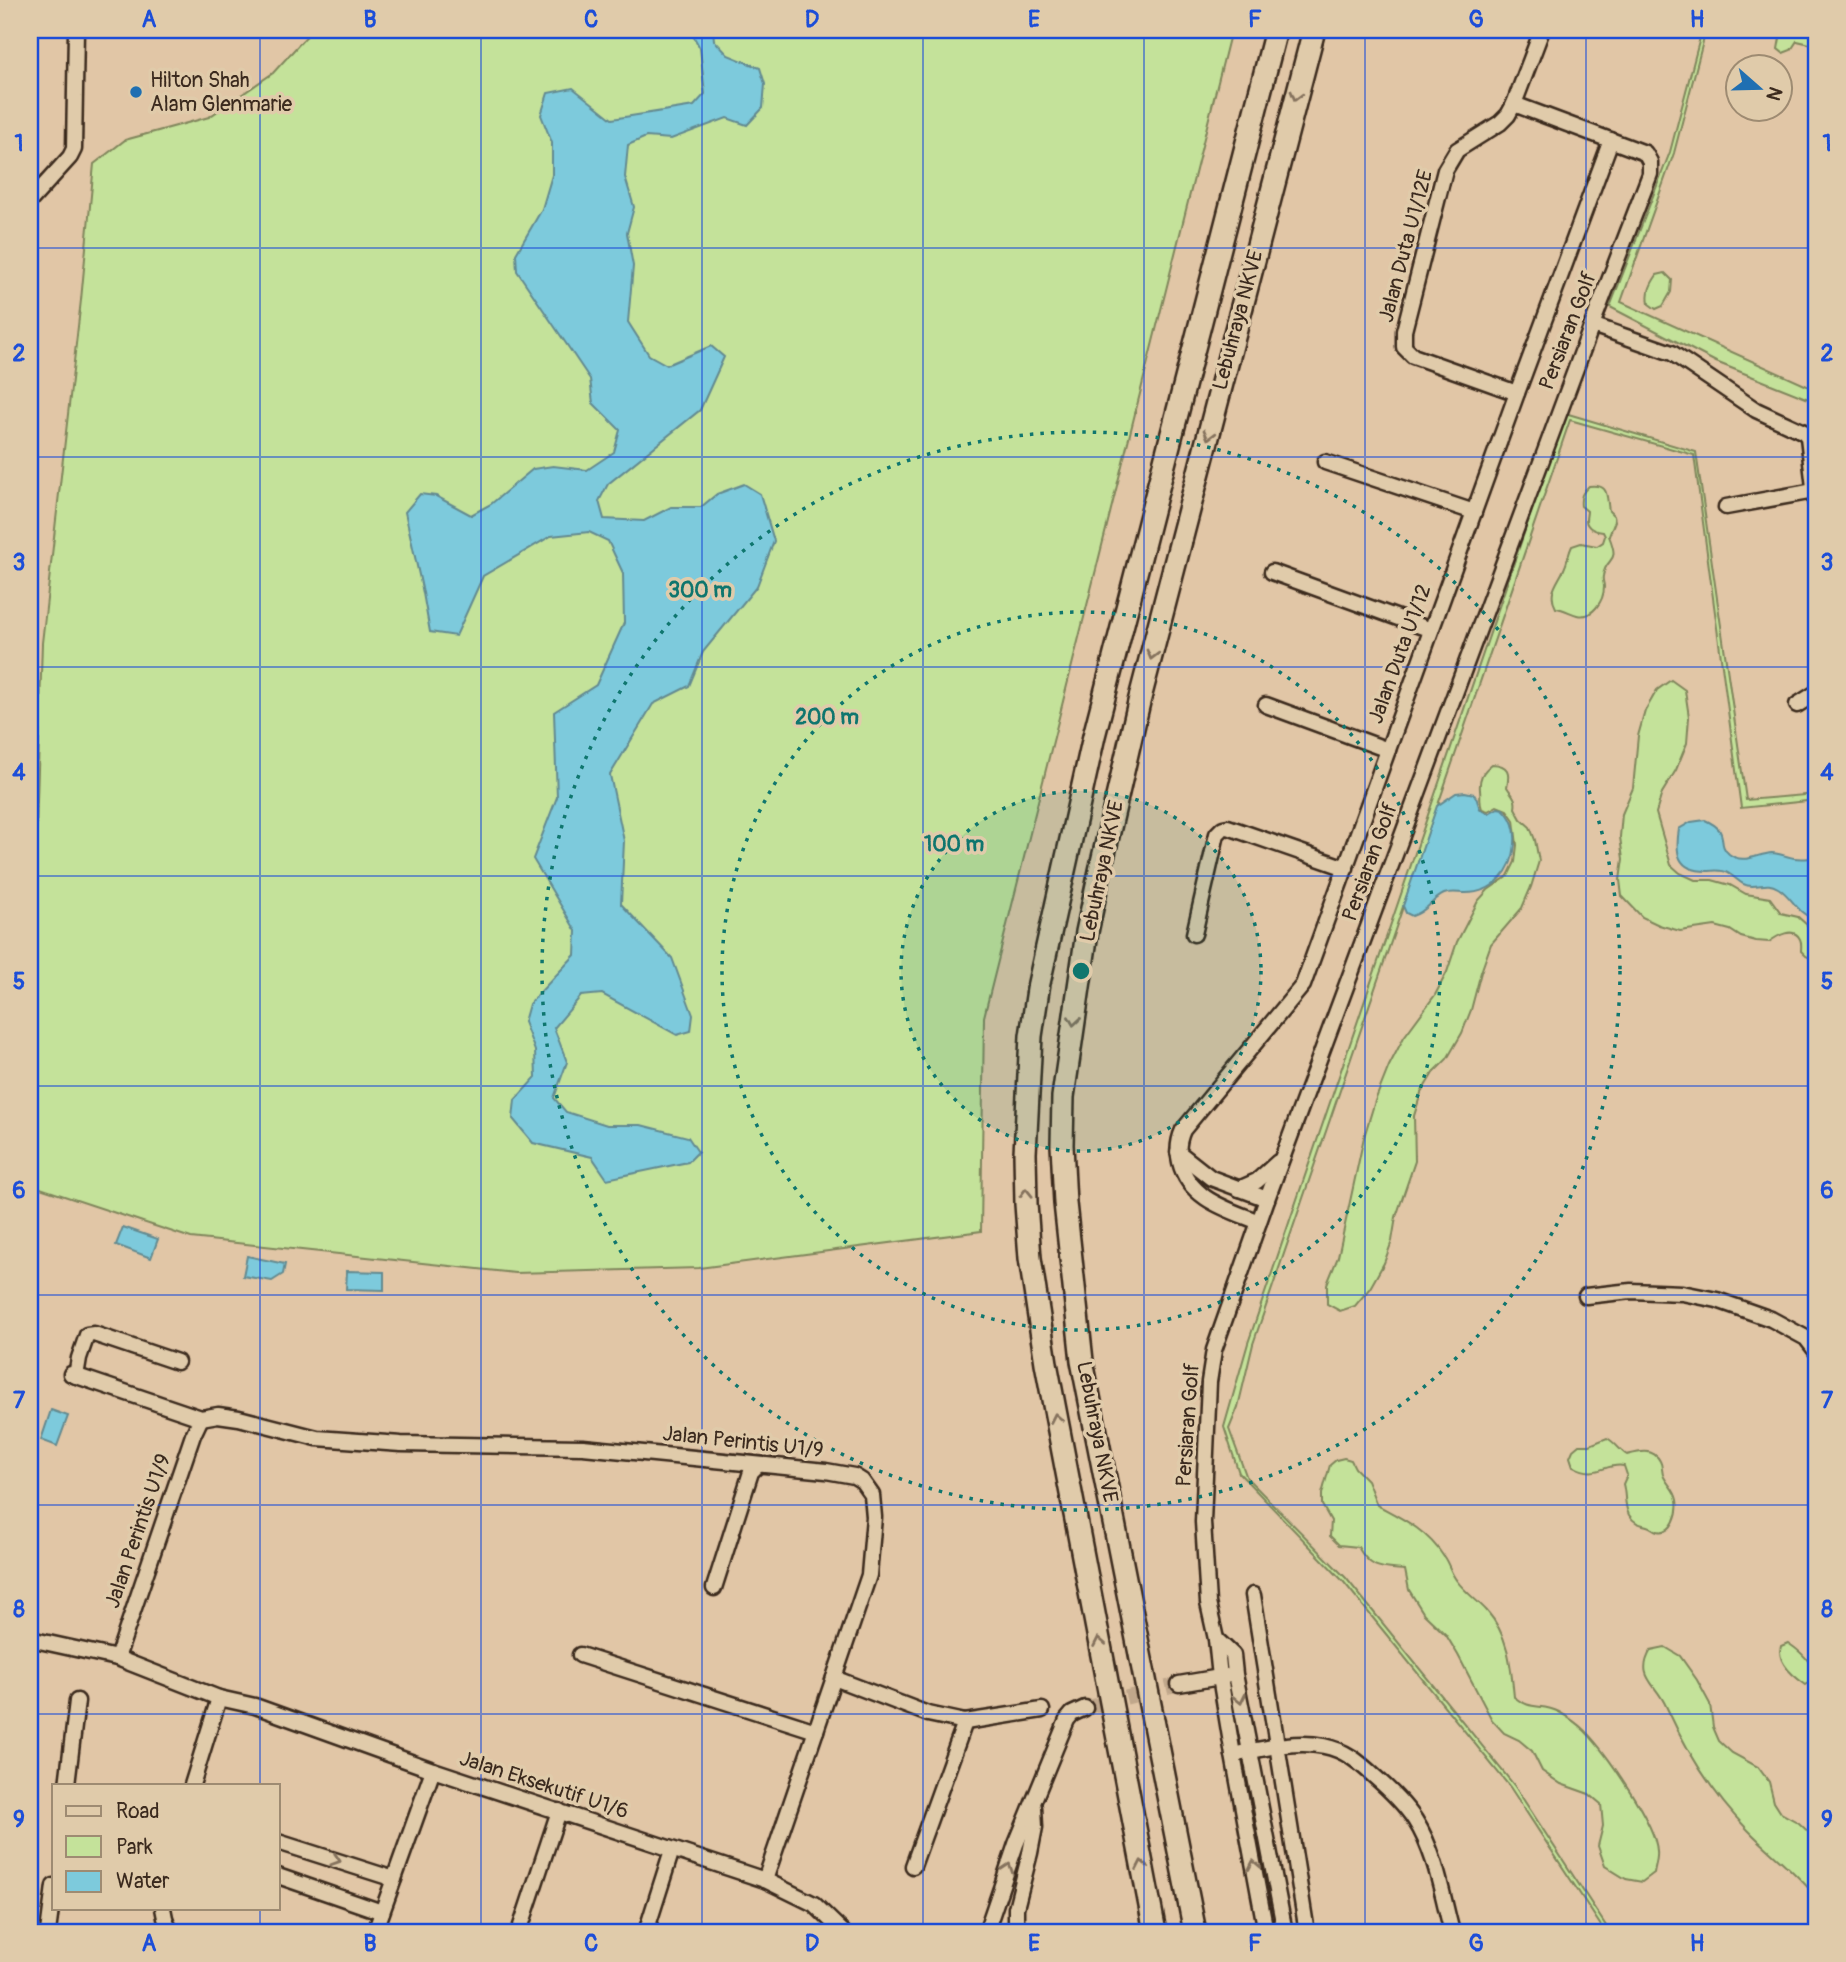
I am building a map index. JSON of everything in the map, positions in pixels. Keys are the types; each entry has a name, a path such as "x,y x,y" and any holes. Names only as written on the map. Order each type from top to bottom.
{"highway":[{"name":"Lebuhraya NKVE","path":"1155,1932 1036,1308 1026,1204 1028,1082 1039,983 1094,736 1276,30"},
{"name":"Lebuhraya NKVE","path":"1195,1932 1082,1361 1065,1203 1063,1097 1087,932 1139,702 1314,30"}],"street":[{"path":"30,201 70,157 74,149 76,30"},
{"path":"1542,30 1514,104 1611,140"},
{"name":"Jalan Duta U1/12E","path":"1514,104 1500,123 1457,150 1445,170 1404,331 1404,347 1413,356 1517,393"},
{"name":"Persiaran Golf","path":"1266,1932 1208,1603 1203,1522 1209,1382 1214,1350 1284,1153 1650,174 1650,162 1645,153 1611,140"},
{"name":"Jalan Duta U1/12","path":"1178,1152 1183,1130 1304,985 1611,140"},
{"path":"1592,326 1672,353 1756,411 1804,432 1808,437 1815,498 1726,507"},
{"path":"1325,462 1474,512"},
{"path":"1272,572 1432,630"},
{"path":"1797,705 1816,693"},
{"path":"1266,705 1388,750"},
{"path":"1195,934 1217,834 1223,828 1228,827 1346,868"},
{"path":"1178,1152 1212,1178 1267,1199"},
{"path":"1178,1152 1182,1172 1191,1186 1203,1196 1259,1222"},
{"path":"1239,1189 1266,1174 1284,1153"},
{"path":"1203,1196 1212,1178"},
{"path":"1234,1212 1241,1223 1245,1238 1239,1279"},
{"path":"1586,1296 1631,1291 1682,1293 1717,1300 1771,1319 1805,1338 1816,1351"},
{"name":"Jalan Perintis U1/9","path":"177,1362 94,1334 87,1335 74,1375 201,1418 218,1415 239,1418 317,1438 401,1444 583,1447 854,1476 863,1481 872,1495 874,1517 869,1575 765,1880"},
{"name":"Jalan Perintis U1/9","path":"117,1658 201,1418"},
{"path":"714,1588 751,1472 758,1465"},
{"path":"1253,1595 1307,1932"},
{"name":"Jalan Eksekutif U1/6","path":"30,1639 117,1658 219,1698 255,1706 433,1770 765,1880 814,1904 843,1932"},
{"name":"Persiaran Golf","path":"1216,1639 1233,1655 1285,1932"},
{"path":"580,1655 816,1731"},
{"path":"1179,1684 1235,1674"},
{"path":"834,1678 928,1714 965,1722 1042,1710"},
{"path":"192,1784 219,1698"},
{"path":"67,1784 77,1701"},
{"path":"986,1932 1034,1799 1067,1720 1072,1714 1085,1708"},
{"path":"913,1866 965,1722"},
{"path":"1233,1755 1276,1746 1307,1744 1336,1749 1362,1764 1391,1791 1415,1820 1433,1858 1452,1932"},
{"path":"375,1932 433,1770"},
{"path":"1016,1932 1016,1908 1035,1826 1034,1799"},
{"path":"519,1932 559,1811"},
{"path":"280,1843 394,1879"},
{"path":"646,1932 671,1850"},
{"path":"280,1877 382,1912"},
{"path":"48,1932 52,1901"},
{"path":"164,1910 170,1932"}],"green space":[{"path":"312,30 1231,30 984,1017 981,1231 699,1268 515,1273 191,1238 37,1187 30,1145 30,974 42,643 94,164 125,140 209,117 273,73"},
{"path":"1702,30 1706,30 1674,153 1621,302 1816,390 1816,402 1716,362 1610,307 1670,152"},
{"path":"1772,30 1816,30 1816,48 1797,41 1791,50 1782,52 1778,49 1780,38"},
{"path":"1665,273 1672,280 1671,292 1663,306 1656,309 1649,304 1648,296 1657,275"},
{"path":"1565,413 1696,452 1746,800 1816,794 1816,800 1741,808 1694,455 1570,420 1253,1344 1238,1407 1229,1429 1247,1478 1346,1578 1514,1785 1610,1932 1605,1932 1510,1787 1343,1581 1239,1473 1224,1427 1248,1343"},
{"path":"1589,486 1601,487 1606,492 1609,511 1615,521 1609,536 1614,552 1605,569 1604,587 1599,603 1592,612 1582,616 1556,608 1553,597 1554,588 1572,546 1581,543 1597,546 1603,542 1605,536 1603,532 1588,525 1587,511 1581,506 1582,495"},
{"path":"1671,680 1685,690 1689,717 1687,743 1676,770 1662,793 1656,813 1671,865 1695,880 1712,880 1730,885 1746,894 1770,898 1781,913 1798,917 1816,933 1816,961 1801,951 1801,940 1794,933 1781,935 1769,942 1741,937 1730,930 1715,926 1680,931 1642,917 1622,896 1622,814 1633,788 1638,736 1645,711 1657,690"},
{"path":"1492,764 1507,770 1507,787 1515,799 1515,808 1521,819 1530,827 1539,861 1522,908 1491,944 1462,1033 1447,1059 1433,1073 1421,1093 1414,1116 1415,1161 1384,1263 1370,1288 1355,1306 1340,1311 1327,1304 1327,1284 1338,1257 1364,1137 1375,1101 1404,1037 1435,995 1447,972 1457,942 1478,901 1508,876 1515,862 1517,845 1514,820 1507,810 1497,806 1488,811 1481,806 1481,779"},
{"path":"1607,1438 1627,1455 1649,1452 1660,1461 1663,1475 1677,1500 1674,1522 1667,1530 1656,1531 1637,1523 1629,1515 1623,1484 1627,1475 1624,1466 1589,1471 1573,1466 1570,1457 1579,1445 1590,1445"},
{"path":"1344,1458 1351,1460 1367,1480 1377,1505 1414,1526 1430,1539 1457,1581 1487,1611 1500,1631 1508,1652 1514,1697 1526,1704 1553,1709 1573,1721 1594,1741 1616,1771 1639,1806 1654,1839 1657,1854 1654,1873 1642,1882 1626,1879 1605,1866 1598,1846 1603,1826 1601,1804 1589,1794 1561,1784 1542,1771 1532,1751 1519,1740 1504,1733 1492,1720 1446,1635 1424,1614 1409,1590 1405,1570 1372,1564 1358,1547 1339,1545 1330,1536 1331,1521 1322,1505 1322,1494 1330,1465"},
{"path":"1788,1643 1805,1657 1813,1669 1812,1680 1806,1685 1783,1663 1781,1646"},
{"path":"1665,1647 1680,1656 1697,1680 1710,1704 1713,1727 1719,1741 1732,1753 1758,1767 1769,1782 1774,1802 1781,1813 1799,1823 1816,1839 1816,1897 1735,1816 1692,1756 1662,1698 1646,1674 1645,1667 1651,1650"}],"water":[{"path":"690,30 713,30 714,40 728,55 760,68 765,84 763,108 747,125 727,118 671,139 646,137 628,145 625,177 634,207 627,233 633,266 628,322 649,355 667,365 711,346 724,357 700,410 608,484 599,501 604,519 644,521 671,507 701,507 717,494 744,484 760,494 774,541 757,586 703,652 689,686 653,704 610,775 624,841 621,904 672,958 693,1015 691,1031 677,1035 602,994 581,996 554,1028 567,1062 554,1098 566,1112 607,1125 641,1125 688,1137 698,1152 688,1162 607,1179 592,1157 533,1143 513,1119 515,1100 536,1077 535,1051 524,1022 529,1004 575,955 576,931 533,859 557,797 554,712 596,685 624,623 623,573 608,541 589,532 551,536 483,576 456,636 430,632 405,512 420,494 436,496 471,515 491,504 533,469 553,466 587,470 614,452 620,430 593,403 590,379 517,271 516,254 542,209 552,175 552,143 541,115 548,93 573,88 612,119 694,106 705,94 700,48"},
{"path":"1456,793 1474,794 1482,810 1489,813 1498,808 1503,809 1509,816 1515,839 1510,863 1493,885 1476,892 1444,894 1412,916 1406,913 1403,906 1437,806"},
{"path":"1705,820 1718,829 1725,850 1734,857 1745,859 1772,853 1794,858 1816,858 1816,919 1805,914 1774,886 1748,886 1725,872 1697,870 1684,864 1677,846 1679,829 1691,822"},
{"path":"123,1227 158,1239 151,1258 116,1245"},
{"path":"247,1256 285,1264 283,1274 272,1281 243,1276"},
{"path":"347,1271 384,1272 384,1290 346,1289"},
{"path":"51,1410 68,1416 57,1446 41,1440"}],"tunnel":[{"path":"1085,1708 1179,1684"}],"place":[{"name":"Hilton Shah Alam Glenmarie","path":"136,92"}]}
